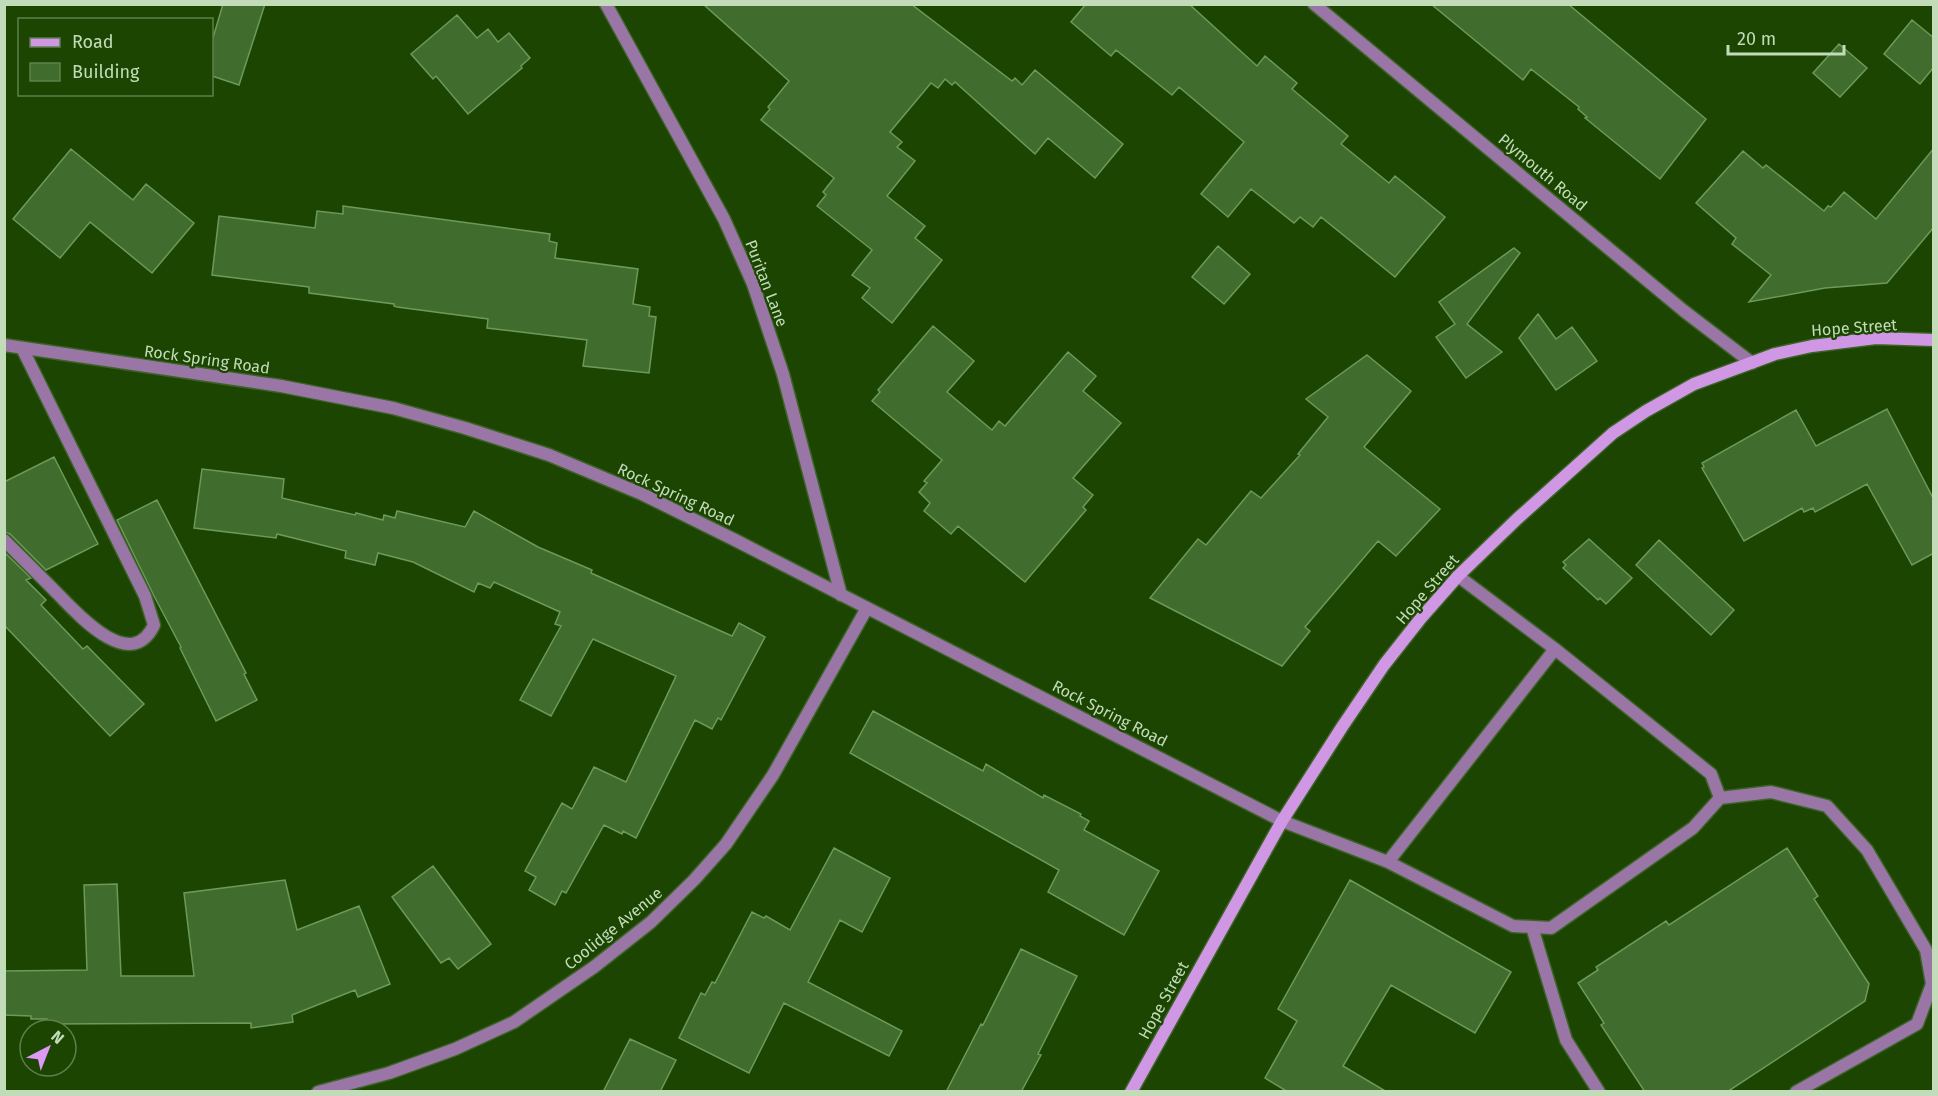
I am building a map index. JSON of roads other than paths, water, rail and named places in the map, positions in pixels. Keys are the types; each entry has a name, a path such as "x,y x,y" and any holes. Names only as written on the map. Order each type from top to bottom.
{"main road":[{"name":"Hope Street","path":"1131,1092 1282,821 1342,727 1384,665 1458,576 1517,519 1613,433 1694,384 1775,354 1843,341 1876,338 1934,340"}],"street":[{"name":"Puritan Lane","path":"606,4 724,219 753,284 783,374 841,595"},
{"name":"Plymouth Road","path":"1314,4 1684,311 1752,363"},
{"name":"Rock Spring Road","path":"4,345 281,386 393,408 549,455 642,494 1282,821 1388,862 1513,926 1532,927"},
{"path":"4,540 95,630 117,642 133,644 149,636 154,626 145,596 22,348"},
{"path":"1458,576 1555,649 1711,774 1720,798"},
{"name":"Coolidge Avenue","path":"318,1092 400,1069 455,1049 514,1022 594,967 651,922 694,880 726,844 773,775 867,608"},
{"path":"1388,862 1555,649"},
{"path":"1599,1092 1566,1040 1532,927 1551,928 1693,828 1720,798 1771,792 1827,806 1868,850 1926,950 1932,984 1917,1024 1796,1092"}]}
